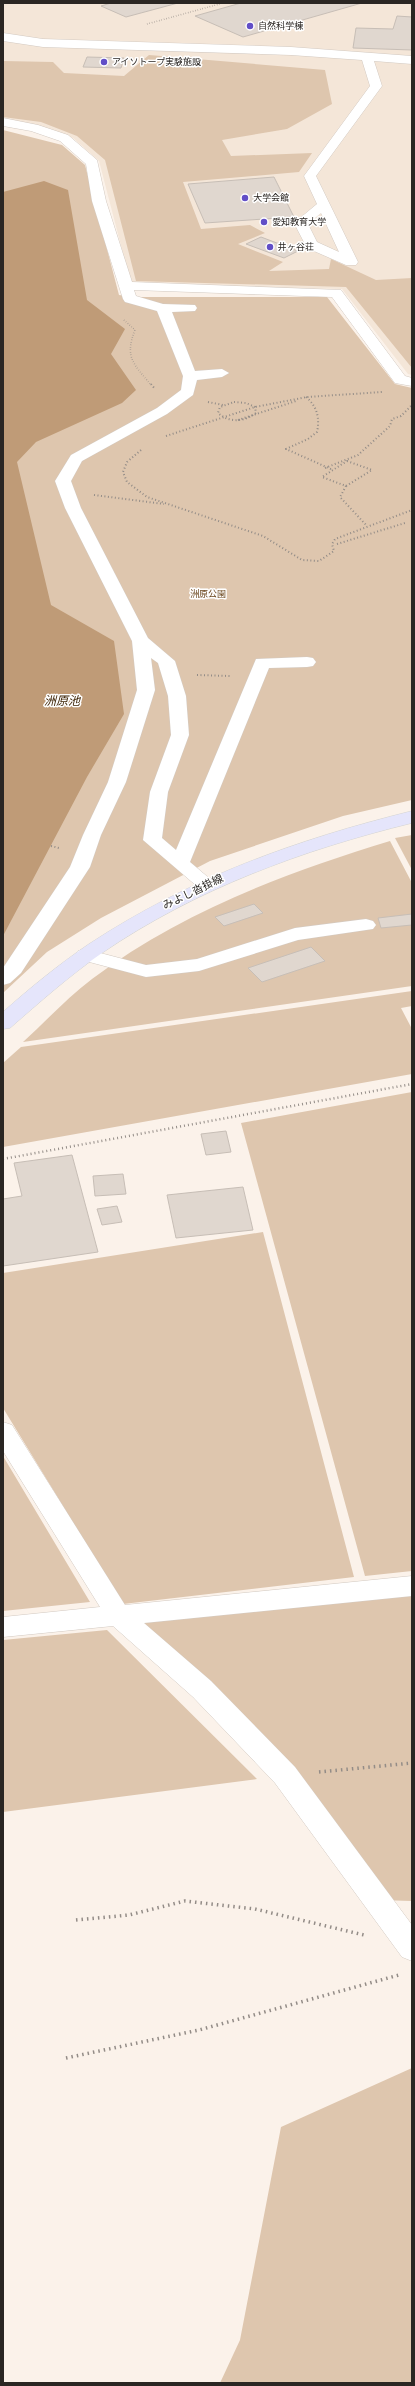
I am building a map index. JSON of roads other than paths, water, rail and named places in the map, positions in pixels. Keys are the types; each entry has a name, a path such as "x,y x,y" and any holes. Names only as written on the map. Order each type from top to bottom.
{"main road":[{"name":"みよし沓掛線","path":"3,1023 85,954 148,914 206,884 307,845 412,817"}],"street":[{"path":"3,37 43,43 291,51 412,60"},
{"path":"323,205 310,176 376,86 367,57"},
{"path":"3,122 34,128 64,138 92,163 99,201 130,299 163,308 190,308"},
{"path":"125,286 336,294 400,380 412,382"},
{"path":"3,979 14,969 80,867 92,835 117,782 146,690 141,641 73,508 63,481 76,458 162,410 188,392 190,376 163,308"},
{"path":"190,376 222,373"},
{"path":"141,641 166,661 177,696 180,735 159,792 152,840 206,884"},
{"path":"180,863 262,663 307,662"},
{"path":"85,954 146,971 199,965 295,934 366,925"},
{"path":"3,1431 119,1616 202,1689 285,1775 409,1944"},
{"path":"3,1627 412,1586"}],"water":[{"name":"洲原池","path":"44,181 68,190 87,300 125,329 111,354 136,390 122,403 36,442 17,462 51,605 114,641 124,714 87,777 3,936 3,192"}],"place":[{"name":"自然科学棟","path":"250,26"},
{"name":"アイソトープ実験施設","path":"104,62"},
{"name":"大学会館","path":"245,198"},
{"name":"愛知教育大学","path":"264,222"},
{"name":"井ヶ谷荘","path":"270,247"}],"park label":[{"name":"洲原公園","path":"208,594"}]}
